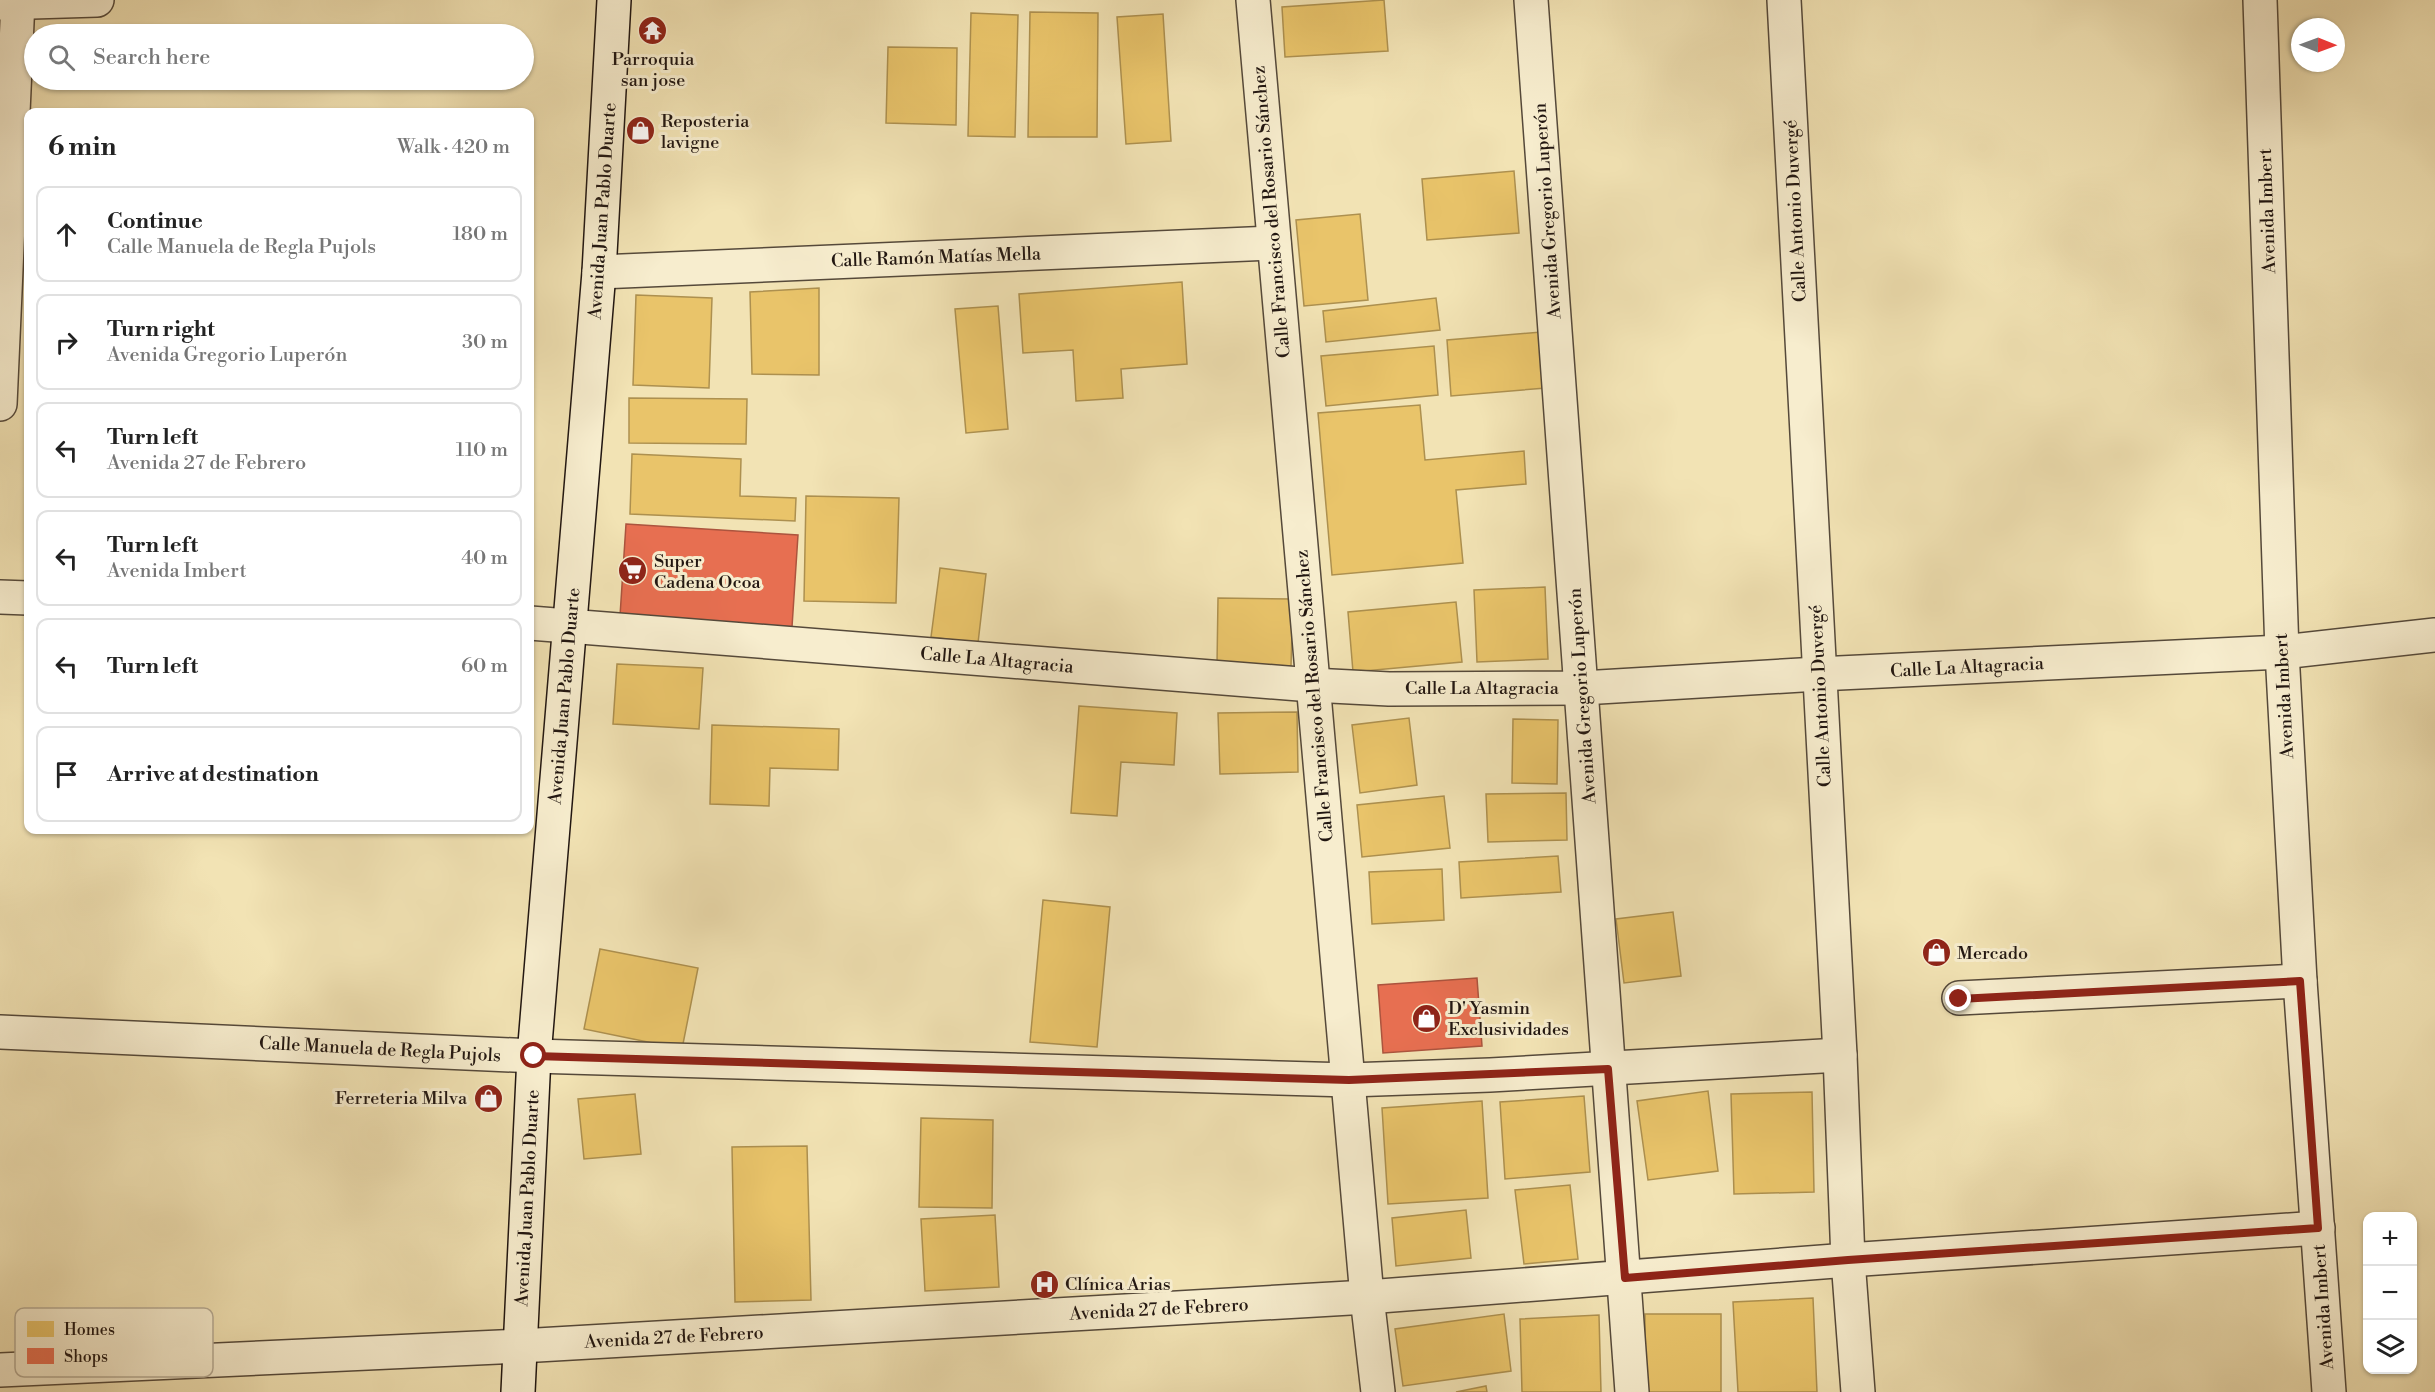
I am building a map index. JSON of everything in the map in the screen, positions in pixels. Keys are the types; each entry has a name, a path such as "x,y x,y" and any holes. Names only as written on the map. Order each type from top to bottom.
{"street":[{"path":"0,404 12,2 98,0"},
{"name":"Avenida Juan Pablo Duarte","path":"518,1392 534,1056 599,272 614,0"},
{"name":"Calle Francisco del Rosario Sánchez","path":"1253,0 1312,685 1367,1297 1378,1392"},
{"name":"Avenida Gregorio Luperón","path":"1531,0 1632,1392"},
{"name":"Calle Antonio Duvergé","path":"1784,0 1840,1055 1848,1260 1858,1392"},
{"name":"Avenida Imbert","path":"2260,0 2282,652 2300,981 2329,1392"},
{"name":"Calle Ramón Matías Mella","path":"599,272 1274,243"},
{"path":"0,597 24,598"},
{"name":"Calle La Altagracia","path":"534,623 1312,685 1389,689 1582,688 1818,674 2282,652 2435,635"},
{"path":"1959,999 2300,981"},
{"name":"Calle Manuela de Regla Pujols","path":"0,1032 534,1056 1349,1080 1608,1069 1840,1055"},
{"name":"Avenida 27 de Febrero","path":"213,1360 520,1346 1367,1297 1848,1260 2318,1228"},
{"name":"Avenida 27 de Febrero","path":"0,1370 15,1369"}],"building: Homes":[{"path":"1384,0 1388,51 1285,57 1282,7"},
{"path":"1030,12 1098,13 1097,137 1028,137"},
{"path":"971,13 1018,15 1015,137 968,136"},
{"path":"1163,14 1171,141 1126,144 1117,17"},
{"path":"888,47 957,48 956,125 886,123"},
{"path":"1514,171 1519,233 1427,240 1422,179"},
{"path":"1360,214 1368,300 1304,306 1296,220"},
{"path":"1182,282 1187,364 1121,369 1123,398 1076,401 1073,350 1023,353 1019,294"},
{"path":"819,288 819,375 752,374 750,292"},
{"path":"636,295 712,298 709,388 633,385"},
{"path":"1436,298 1440,330 1326,342 1323,311"},
{"path":"998,306 1008,429 966,433 955,309"},
{"path":"1541,332 1546,388 1451,396 1447,340"},
{"path":"1434,346 1438,395 1326,406 1321,356"},
{"path":"629,398 747,399 746,444 629,443"},
{"path":"1420,405 1425,460 1524,451 1526,484 1456,490 1463,563 1332,575 1318,413"},
{"path":"632,454 741,459 740,496 796,498 795,521 630,514"},
{"path":"806,496 899,498 896,603 804,601"},
{"path":"940,568 986,574 978,643 931,637"},
{"path":"1545,587 1548,659 1477,662 1474,590"},
{"path":"1218,598 1293,599 1291,666 1217,665"},
{"path":"1456,602 1462,662 1353,672 1348,612"},
{"path":"617,664 703,668 699,729 613,724"},
{"path":"1079,706 1177,713 1174,765 1121,762 1117,816 1071,813"},
{"path":"1297,712 1298,772 1220,774 1218,713"},
{"path":"1409,718 1417,785 1360,793 1352,725"},
{"path":"1513,719 1558,720 1557,784 1512,783"},
{"path":"712,725 839,729 838,770 770,768 769,806 710,804"},
{"path":"1566,793 1567,840 1488,842 1486,794"},
{"path":"1444,796 1450,848 1362,857 1357,805"},
{"path":"1558,856 1561,892 1461,898 1459,862"},
{"path":"1442,869 1444,920 1372,924 1369,872"},
{"path":"1043,900 1110,907 1097,1047 1030,1042"},
{"path":"1673,912 1681,976 1624,983 1616,919"},
{"path":"600,949 698,968 682,1049 584,1029"},
{"path":"1708,1091 1718,1171 1648,1180 1637,1101"},
{"path":"1812,1092 1814,1192 1734,1194 1731,1094"},
{"path":"635,1094 641,1154 584,1159 578,1099"},
{"path":"1584,1096 1590,1172 1505,1179 1500,1102"},
{"path":"1482,1101 1488,1198 1388,1204 1382,1108"},
{"path":"921,1118 993,1120 992,1208 919,1207"},
{"path":"807,1146 811,1300 735,1302 732,1147"},
{"path":"1570,1185 1578,1259 1524,1264 1515,1190"},
{"path":"1466,1210 1471,1258 1396,1266 1392,1218"},
{"path":"995,1215 999,1287 925,1291 921,1219"},
{"path":"1813,1298 1817,1392 1738,1392 1733,1302"},
{"path":"1504,1314 1511,1371 1403,1386 1395,1329"},
{"path":"1645,1314 1721,1314 1721,1392 1645,1392"},
{"path":"1599,1315 1601,1392 1522,1392 1520,1319"},
{"path":"1486,1386 1487,1392 1456,1392"}],"building: Shops":[{"path":"626,524 798,535 792,627 620,616"},
{"path":"1477,978 1482,1046 1383,1053 1378,985"}],"place":[{"name":"Parroquia san jose","path":"653,30"},
{"name":"Reposteria lavigne","path":"640,131"},
{"name":"Super Cadena Ocoa","path":"633,571"},
{"name":"Mercado","path":"1936,953"},
{"name":"D' Yasmin Exclusividades","path":"1427,1018"},
{"name":"Ferreteria Milva","path":"488,1098"},
{"name":"Clínica Arias","path":"1044,1284"}],"route":[{"path":"534,1056 1349,1080 1608,1069 1625,1278 1848,1260 2318,1228 2300,981 1959,999"}]}
